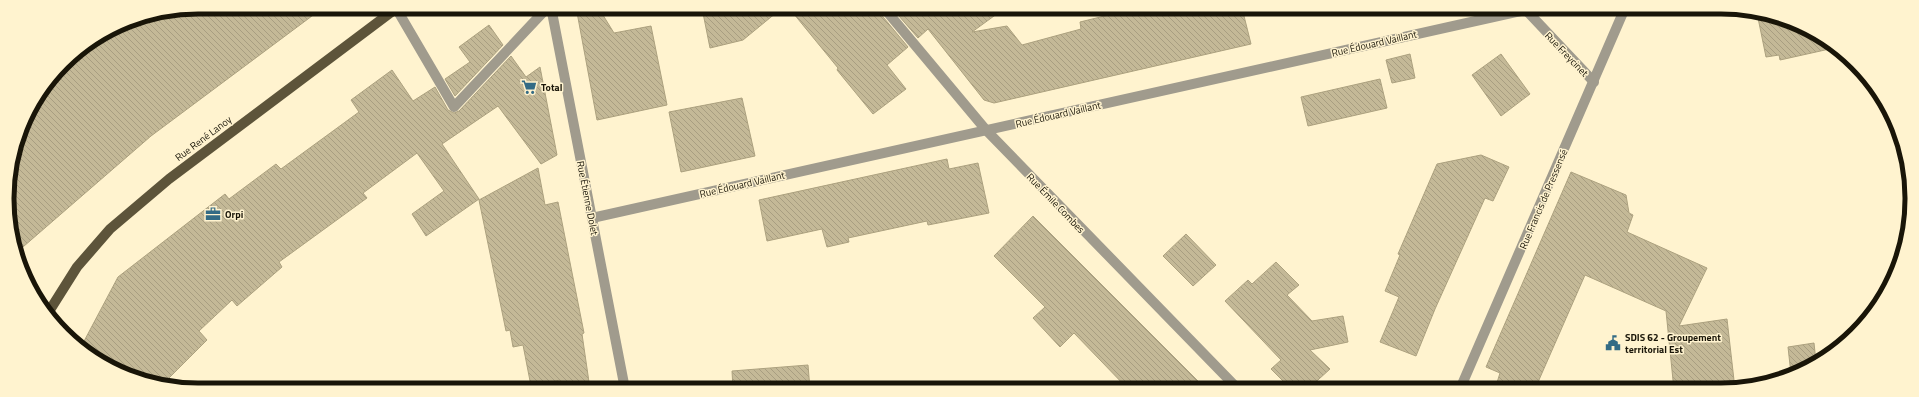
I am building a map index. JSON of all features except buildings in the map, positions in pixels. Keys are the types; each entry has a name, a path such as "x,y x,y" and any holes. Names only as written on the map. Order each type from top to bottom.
{"main road":[{"name":"Rue René Lanoy","path":"51,309 77,267 110,229 169,178 389,14"}],"street":[{"path":"400,14 454,107 543,14"},
{"name":"Rue Étienne Dolet","path":"551,14 624,383"},
{"name":"Rue Émile Combes","path":"889,14 986,130 1232,383"},
{"name":"Rue Édouard Vaillant","path":"592,218 1502,14"},
{"name":"Rue Freycinet","path":"1529,14 1594,82"},
{"name":"Rue Francis de Pressensé","path":"1463,383 1622,14"}],"place":[{"name":"Total","path":"529,87"},
{"name":"Orpi","path":"213,214"},
{"name":"SDIS 62 - Groupement territorial Est","path":"1613,343"}]}
